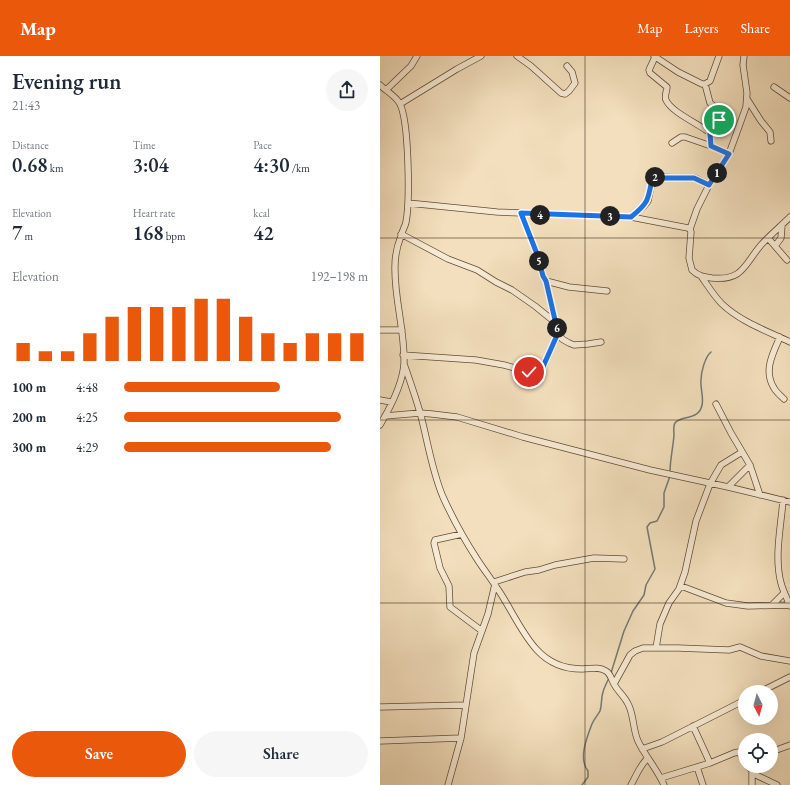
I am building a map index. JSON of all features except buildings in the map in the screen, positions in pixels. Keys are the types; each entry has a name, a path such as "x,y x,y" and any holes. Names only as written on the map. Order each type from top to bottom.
{"street":[{"path":"386,90 405,72 417,56"},
{"path":"400,104 481,56"},
{"path":"517,56 531,66 561,93 565,94 575,83 572,72 567,66"},
{"path":"710,134 708,131 677,111 666,101 665,98 667,87 650,73 649,70 654,57 678,72 702,84 705,84 710,81 719,56"},
{"path":"744,56 743,65 747,99 729,154 709,185 697,209 690,229 691,232 688,258 692,270 701,276 716,298 731,311 756,326 790,342"},
{"path":"705,84 710,103 722,113 710,134 711,146"},
{"path":"380,85 400,104 404,117 408,202 406,224 401,234 395,259 397,304 402,330 404,364 397,390 380,425"},
{"path":"774,87 790,98"},
{"path":"747,99 770,132 771,141"},
{"path":"672,143 681,137 685,137 729,154"},
{"path":"631,217 648,201 653,178 694,178 709,185"},
{"path":"408,202 450,208 521,213 631,217 690,229"},
{"path":"521,213 546,281 558,333 562,339 574,345 601,342"},
{"path":"701,276 719,279 733,277 747,265 761,245 790,217"},
{"path":"775,246 781,238 782,225"},
{"path":"401,234 448,259 477,270 512,290 556,323"},
{"path":"768,238 787,260"},
{"path":"546,281 569,287 607,291"},
{"path":"380,330 402,330"},
{"path":"404,355 476,360 504,365 534,373 539,372 544,365 558,333"},
{"path":"780,337 769,364 771,382 774,389 784,399"},
{"path":"404,364 420,413 436,477 450,511 477,560 494,583 528,637 547,659 554,664 564,667 583,669 593,668 606,671 611,676 614,684 623,694 628,704 632,714 634,733 664,785"},
{"path":"380,400 391,402"},
{"path":"716,404 750,465 760,495"},
{"path":"385,416 420,413 457,417 523,437 650,470 790,502"},
{"path":"656,648 660,624 669,603 681,586 696,521 710,484 721,465 742,452"},
{"path":"728,487 750,465"},
{"path":"681,586 726,603 748,606 790,606 781,584 778,564 783,500"},
{"path":"462,534 435,540 434,543 437,558 449,586 450,607 482,631"},
{"path":"494,583 526,572 555,565 594,558 624,559"},
{"path":"448,785 461,738 474,653 488,614 494,583"},
{"path":"772,605 784,593"},
{"path":"614,684 630,655 635,651 644,648 729,650 740,646 761,656 790,661"},
{"path":"774,685 790,677"},
{"path":"642,749 662,742 738,704"},
{"path":"380,707 466,705"},
{"path":"693,726 710,763"},
{"path":"380,742 461,738"},
{"path":"778,749 790,745"},
{"path":"661,778 710,763 738,752"},
{"path":"631,785 643,762 648,758"},
{"path":"697,767 703,785"},
{"path":"751,773 752,785"},
{"path":"755,773 760,778 777,785"}],"waterway":[{"path":"670,472 674,424 681,419 694,416 700,410 702,405 702,373 705,361 711,352"},
{"path":"611,673 624,631 633,611 644,595 646,585 655,569 647,527 650,523 657,521 664,507 664,493 670,476"},
{"path":"582,785 588,777 588,771 584,760 584,748 593,722 600,711 603,692 609,678"}],"route":[{"path":"529,372 539,372 542,369 558,333 546,281 521,213 631,217 648,201 652,179 655,177 688,177 700,180 709,185 729,154 711,146 710,134 719,120"}]}
